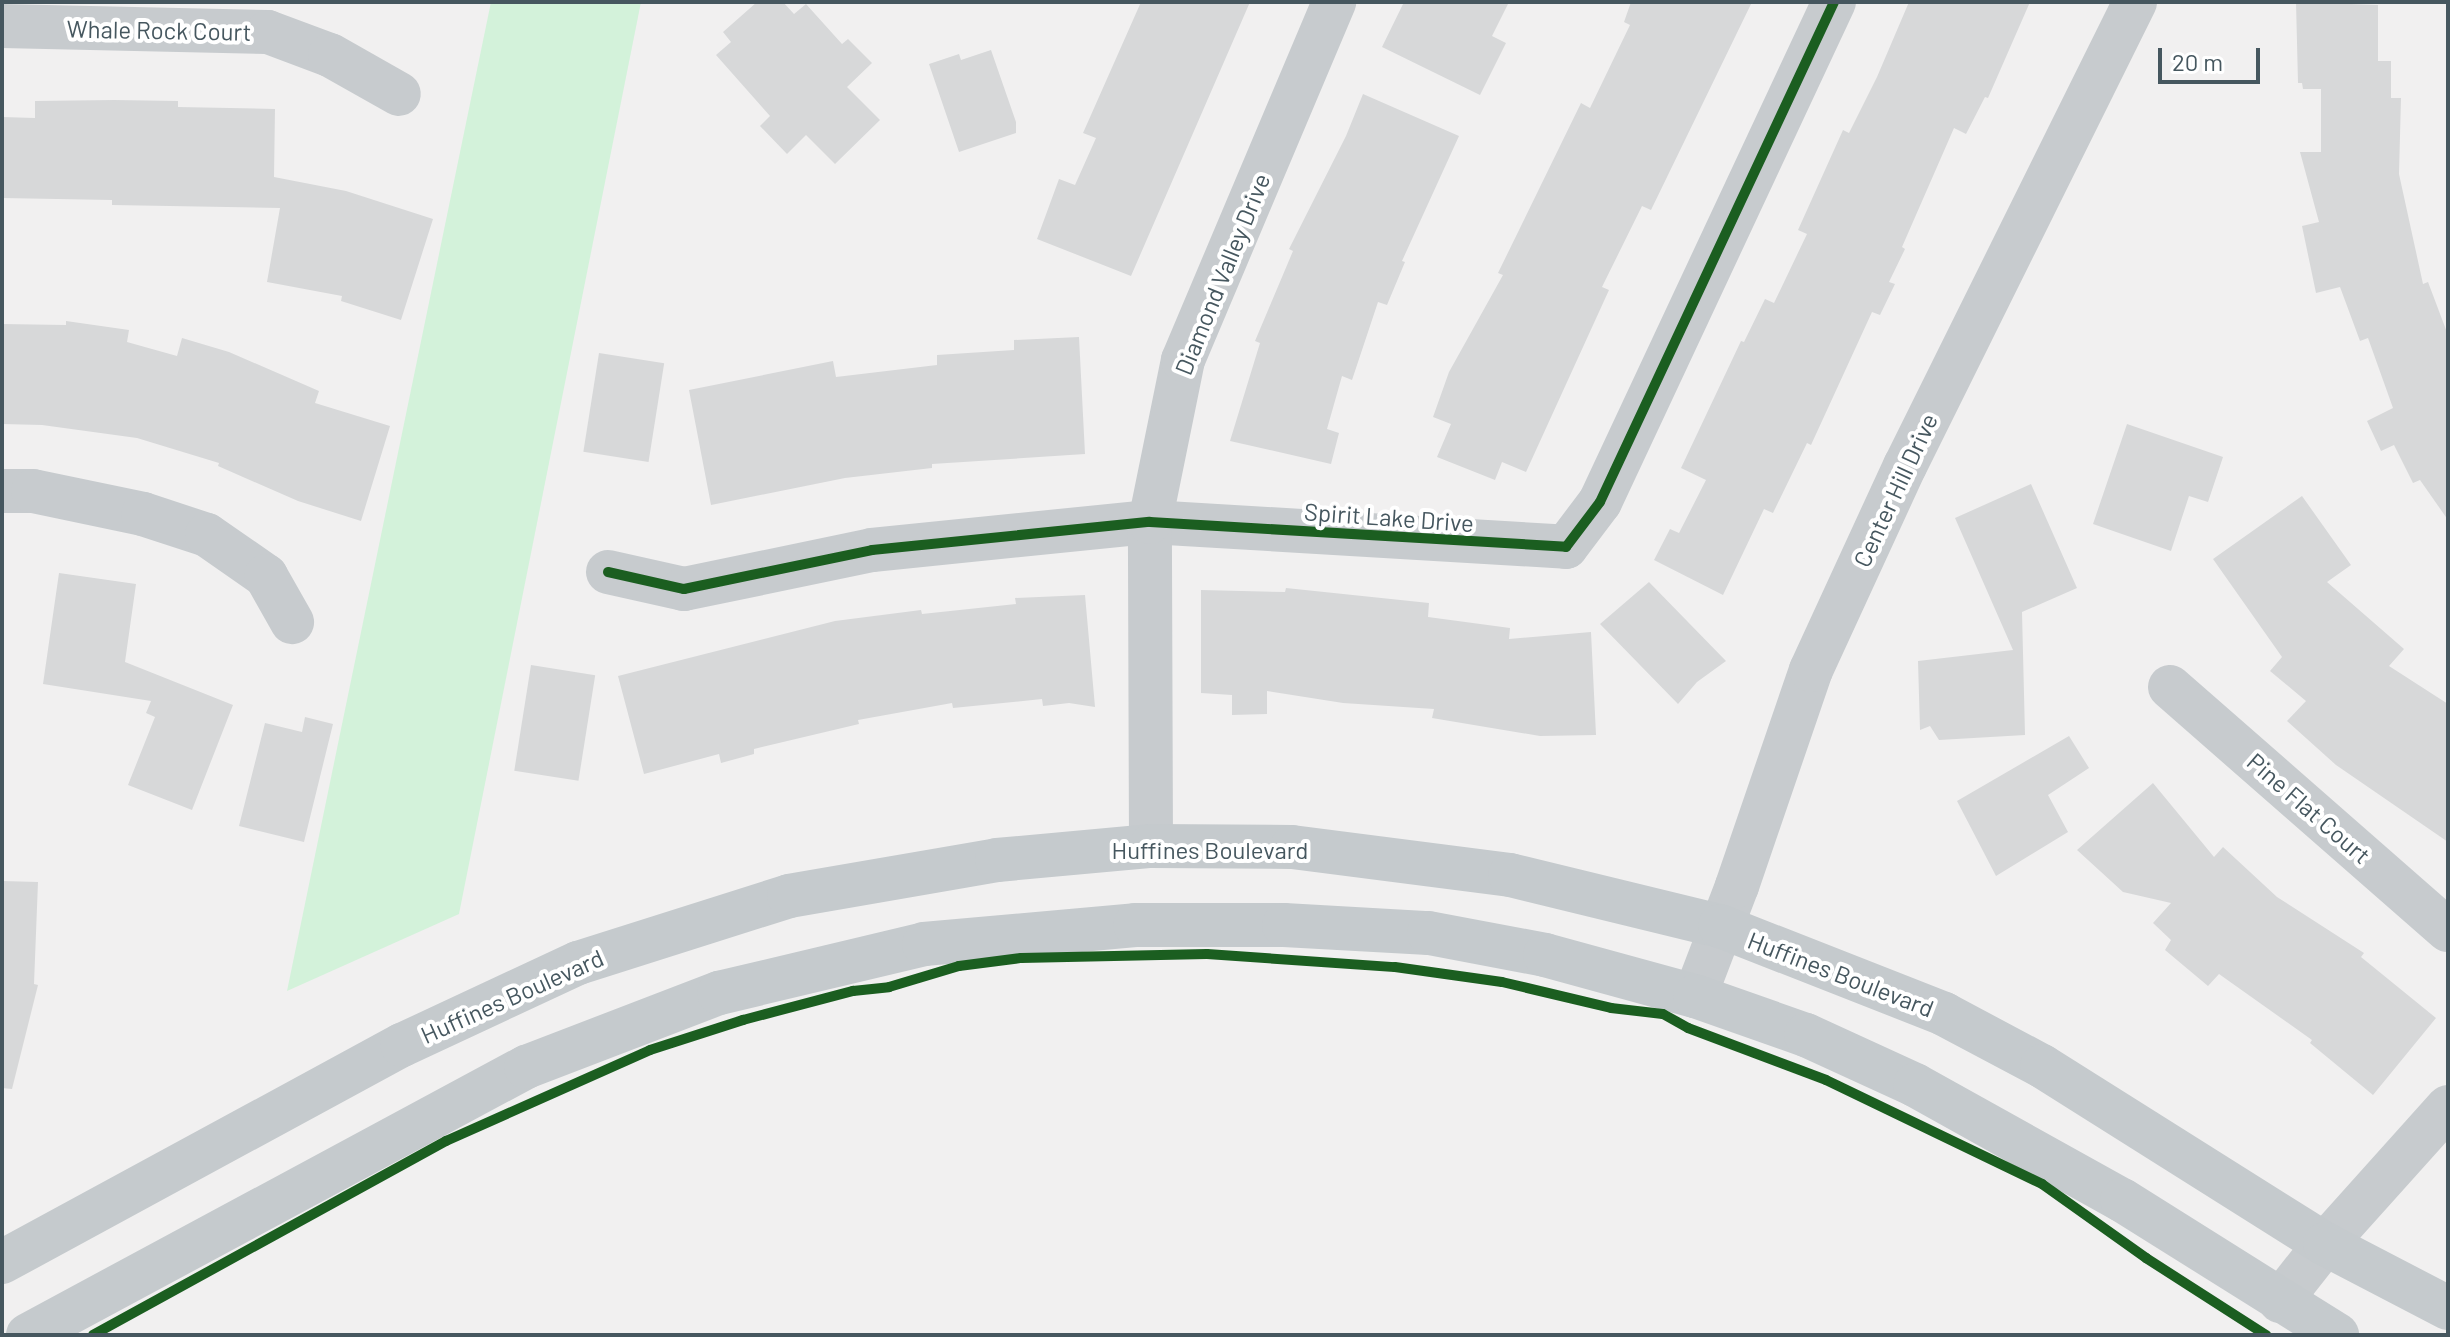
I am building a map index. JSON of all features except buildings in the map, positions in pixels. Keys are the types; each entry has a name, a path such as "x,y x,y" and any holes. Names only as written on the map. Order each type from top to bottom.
{"main road":[{"name":"Huffines Boulevard","path":"2,1262 402,1045 578,963 789,896 997,860 1151,846 1292,847 1510,875 1720,926 1944,1014 2042,1066 2325,1244 2448,1308"},
{"path":"28,1335 526,1067 719,993 924,944 1135,925 1284,925 1414,932 1545,955 1695,996 1806,1035 1915,1085 2122,1200 2337,1335"}],"street":[{"name":"Diamond Valley Drive","path":"1151,846 1150,522 1183,360 1334,2"},
{"name":"Spirit Lake Drive","path":"608,572 684,589 872,550 1150,522 1566,547 1600,502 1834,2"},
{"name":"Center Hill Drive","path":"1695,996 1811,670 1912,452 2135,2"},
{"name":"Whale Rock Court","path":"2,26 268,32 330,55 399,94"},
{"path":"2,491 33,491 129,511 207,535 266,576 292,622"},
{"name":"Pine Flat Court","path":"2170,687 2448,930"},
{"path":"2280,1301 2325,1244 2448,1107"}],"green space":[{"path":"491,2 641,2 459,914 287,991"}],"cycle path":[{"path":"608,572 684,589 872,550 1150,522 1566,547 1600,502 1834,2"},
{"path":"93,1335 446,1141 650,1050 743,1020 853,991 889,987 959,966 1021,958 1207,954 1395,967 1502,982 1611,1008 1663,1014 1688,1028 1826,1080 2042,1184 2146,1258 2266,1335"}]}
